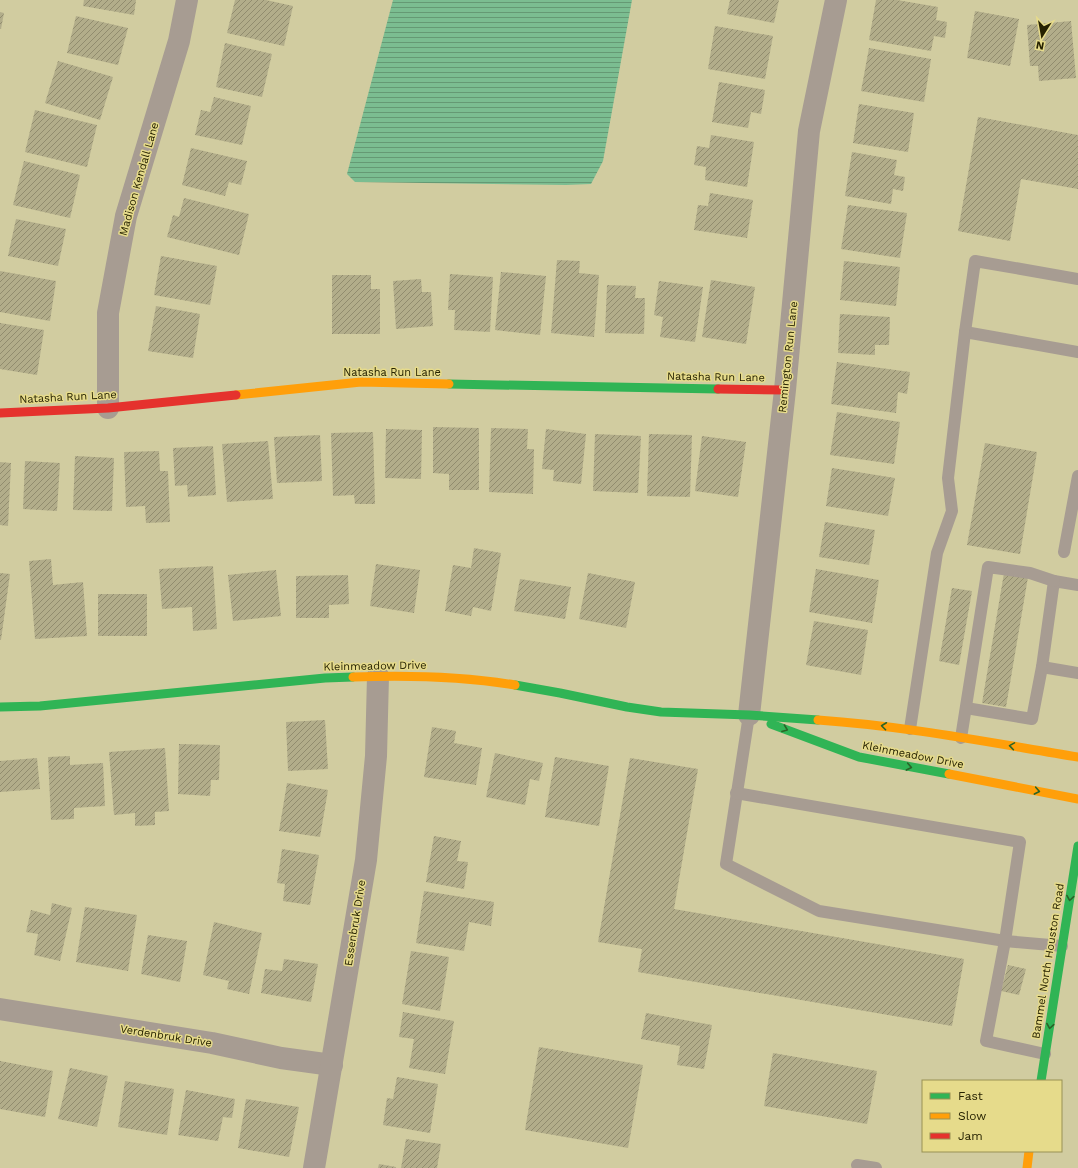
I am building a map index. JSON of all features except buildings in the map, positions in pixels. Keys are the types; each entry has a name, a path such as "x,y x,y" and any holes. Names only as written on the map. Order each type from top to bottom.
{"street":[{"name":"Madison Kendall Lane","path":"108,408 108,313 126,216 179,41 187,0"},
{"name":"Remington Run Lane","path":"749,716 785,390 809,131 836,0"},
{"name":"Natasha Run Lane","path":"0,413 108,408 361,382 785,390"},
{"name":"Essenbruk Drive","path":"314,1168 366,860 376,756 378,676"},
{"name":"Kleinmeadow Drive","path":"0,707 40,706 326,678 428,676 494,682 661,712 862,723 910,729 1078,757"},
{"name":"Kleinmeadow Drive","path":"749,716 859,757 1078,799"},
{"name":"Bammel North Houston Road","path":"1041,1080 1078,846"},
{"name":"Verdenbruk Drive","path":"0,1009 212,1043 280,1058 332,1065"},
{"path":"1026,1168 1029,1152"}],"lane":[{"path":"910,729 937,552 952,511 948,478 975,261 1078,279"},
{"path":"965,332 1078,352"},
{"path":"1064,552 1078,476"},
{"path":"961,738 988,567 1030,573 1054,582 1078,585"},
{"path":"966,708 1032,719 1042,667 1054,582"},
{"path":"1042,667 1078,673"},
{"path":"749,716 726,864 819,911 1005,941 1062,946"},
{"path":"736,793 1020,842 1005,941 986,1041 1045,1054"},
{"path":"857,1164 876,1168"}],"shaded area":[{"path":"393,0 632,0 603,161 591,184 566,185 355,182 347,174"}],"traffic: fast":[{"path":"449,384 718,389"},
{"path":"0,707 40,706 325,678 353,677"},
{"path":"515,685 627,707 661,712 749,715 818,720"},
{"path":"771,724 859,757 949,774"},
{"path":"1041,1080 1078,846"}],"traffic: slow":[{"path":"236,395 361,382 449,384"},
{"path":"353,677 434,677 515,685"},
{"path":"818,720 884,726 1078,757"},
{"path":"949,774 1078,799"},
{"path":"1027,1168 1029,1152"}],"traffic: jam":[{"path":"718,389 785,390"},
{"path":"0,413 108,408 236,395"}]}
